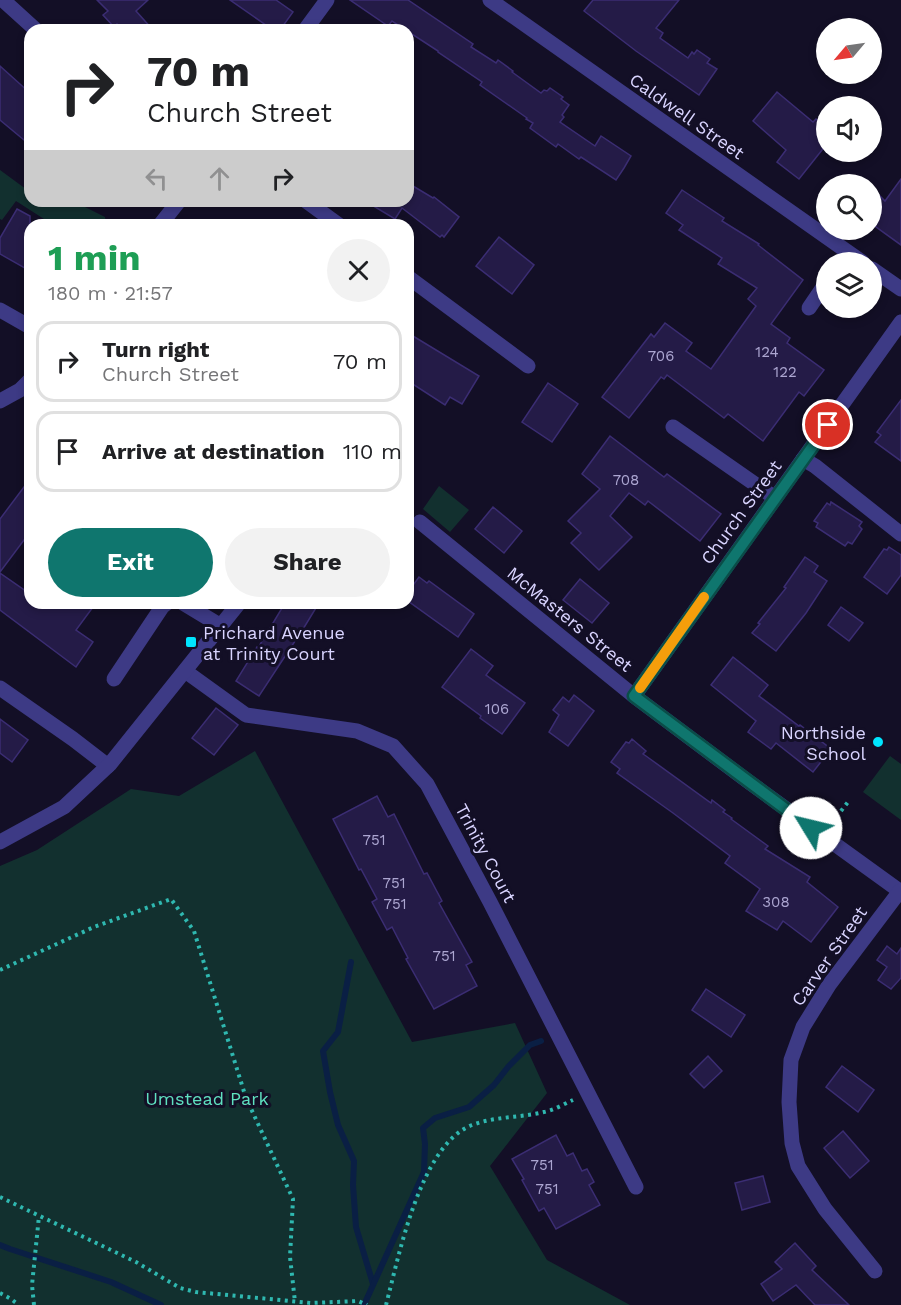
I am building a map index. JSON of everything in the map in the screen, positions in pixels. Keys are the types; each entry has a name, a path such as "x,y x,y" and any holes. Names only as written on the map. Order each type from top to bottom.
{"street":[{"path":"3,0 29,24"},
{"path":"309,24 327,0"},
{"name":"Caldwell Street","path":"490,0 836,252"},
{"path":"165,219 174,207"},
{"path":"314,207 331,219"},
{"path":"882,276 901,289"},
{"path":"414,281 528,366"},
{"path":"809,308 816,298"},
{"path":"0,310 24,324"},
{"name":"Church Street","path":"634,696 901,322"},
{"path":"0,401 24,386"},
{"path":"673,427 775,498"},
{"path":"803,459 901,534"},
{"name":"McMasters Street","path":"420,522 634,696 901,891"},
{"path":"114,679 161,609"},
{"path":"193,609 220,626"},
{"path":"0,842 64,807 108,766 234,609"},
{"name":"Trinity Court","path":"184,671 246,715 357,731 393,746 427,784 636,1187"},
{"path":"0,688 108,766"},
{"name":"Carver Street","path":"875,1271 825,1209 798,1166 792,1143 789,1102 791,1060 803,1027 829,985 901,891"}],"path":[{"path":"841,811 848,802"},
{"path":"0,970 94,927 171,899 194,931 246,1098 293,1199 290,1257 295,1302"},
{"path":"386,1305 411,1212 432,1163 448,1141 469,1126 491,1119 545,1112 588,1093"},
{"path":"0,1197 136,1262 180,1288 196,1292 295,1302 358,1301 367,1305"},
{"path":"34,1305 32,1285 39,1216"},
{"path":"0,1293 19,1305"}],"green space":[{"path":"0,170 24,188 24,206 16,201 2,220 0,219"},
{"path":"25,207 85,207 105,219 55,219 44,219"},
{"path":"439,486 469,510 450,532 423,509"},
{"name":"Umstead Park","path":"255,751 412,1042 515,1023 547,1093 490,1166 547,1260 630,1305 0,1305 0,866 37,850 131,789 179,796"},
{"path":"890,756 901,764 901,820 863,792"}],"building":[{"path":"97,0 148,0 136,11 148,24 111,24 103,15 108,11"},
{"path":"230,0 276,0 293,12 284,24 264,24"},
{"path":"350,0 408,0 473,44 471,47 496,63 498,60 541,93 550,88 563,97 561,99 569,105 560,122 595,146 601,136 631,156 616,180 558,144 556,147 530,128 533,123 480,85 482,82 414,35 414,24 397,24 392,21 385,24"},
{"path":"593,0 679,0 656,28 663,33 660,38 688,58 692,52 694,54 697,50 710,59 707,63 717,69 699,95 584,11"},
{"path":"0,66 24,88 24,140 0,120"},
{"path":"777,92 813,122 816,119 816,158 799,179 777,162 786,150 753,121"},
{"path":"901,179 901,245 882,231 882,198 885,201"},
{"path":"414,187 434,197 459,217 444,237 442,235 440,237 402,208 395,219 375,207 414,207"},
{"path":"682,190 724,218 722,221 759,244 803,280 771,324 790,338 787,343 824,370 804,396 799,392 763,441 728,414 724,418 667,375 664,379 661,377 629,418 602,397 651,334 654,337 665,323 692,343 686,351 711,369 756,306 748,299 757,288 718,264 722,258 679,230 683,225 666,213"},
{"path":"17,209 30,216 30,219 24,219 24,268 0,254 0,238"},
{"path":"499,237 534,265 512,294 476,266"},
{"path":"414,337 479,376 462,404 450,397 445,405 414,385"},
{"path":"548,383 578,404 552,442 522,422"},
{"path":"901,400 901,461 875,442 881,435 877,432"},
{"path":"610,436 664,477 667,474 721,514 700,541 648,501 645,505 629,493 610,516 632,537 599,570 571,543 581,533 568,521 600,489 582,474"},
{"path":"24,487 24,540 0,572 0,519"},
{"path":"831,502 862,522 859,526 862,529 852,544 848,542 845,546 816,527 818,523 814,521 827,503 830,505"},
{"path":"493,507 522,531 504,553 475,529"},
{"path":"889,547 901,555 901,575 887,594 864,577 884,549 887,550"},
{"path":"805,557 818,566 814,572 827,581 806,613 776,651 752,633 786,588 784,587"},
{"path":"0,573 24,590 24,609 92,609 76,630 93,642 76,667 0,610"},
{"path":"419,577 427,583 429,581 474,614 458,637 414,605 414,584"},
{"path":"580,579 609,603 592,623 563,600"},
{"path":"841,607 863,623 849,641 828,625"},
{"path":"281,609 315,609 259,696 236,681"},
{"path":"471,649 493,666 486,675 525,703 502,734 442,687"},
{"path":"733,657 768,685 759,696 831,749 813,772 776,743 771,749 748,732 756,721 711,685"},
{"path":"574,695 594,711 568,746 549,732 559,715 553,710 563,697 569,702"},
{"path":"216,708 238,725 214,755 192,738"},
{"path":"0,719 28,740 12,762 0,753"},
{"path":"632,739 646,751 643,754 711,803 712,800 725,810 723,812 731,819 768,846 765,849 810,877 807,882 838,907 811,942 783,921 777,930 746,911 760,889 725,863 730,856 617,773 620,769 611,762 626,742 629,743"},
{"path":"377,796 388,817 394,814 424,874 427,873 442,901 439,903 472,962 466,965 477,986 434,1009 406,959 408,958 392,927 387,930 372,902 377,899 333,819"},
{"path":"887,946 897,954 901,948 901,978 891,989 878,980 887,967 877,960"},
{"path":"706,989 745,1015 731,1037 692,1010"},
{"path":"708,1056 722,1071 704,1088 690,1074"},
{"path":"842,1066 874,1090 858,1112 826,1087"},
{"path":"843,1131 869,1161 850,1178 824,1148"},
{"path":"556,1135 567,1156 573,1153 582,1171 587,1169 594,1182 589,1185 600,1205 556,1229 544,1208 539,1211 512,1159"},
{"path":"763,1176 770,1202 742,1210 735,1183"},
{"path":"795,1243 816,1266 812,1270 849,1305 815,1305 796,1285 773,1301 761,1284 782,1269 775,1262"}],"waterway":[{"path":"351,962 338,1032 323,1051 338,1125 354,1161 356,1227 373,1284"},
{"path":"364,1305 424,1172 423,1128 435,1118 469,1107 494,1085 530,1045 541,1041"},
{"path":"0,1245 111,1282 161,1305"}],"slow traffic":[{"path":"640,688 704,597"}],"place":[{"name":"Prichard Avenue at Trinity Court","path":"191,642"},
{"name":"Northside School","path":"878,742"}],"route":[{"path":"811,828 634,696 828,425"}]}
